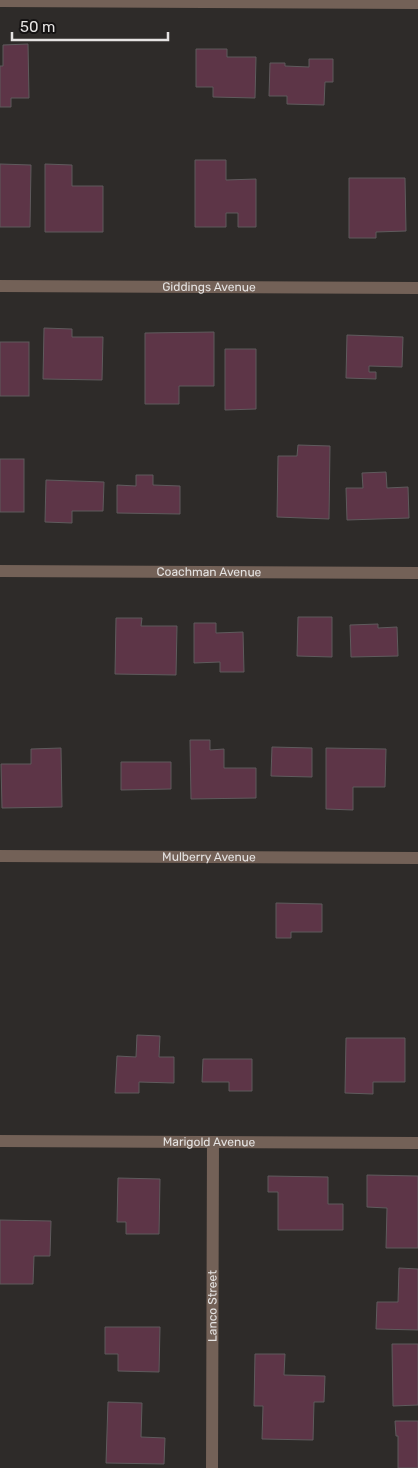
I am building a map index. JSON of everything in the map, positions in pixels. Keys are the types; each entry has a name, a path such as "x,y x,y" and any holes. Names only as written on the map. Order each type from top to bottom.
{"street":[{"path":"0,1 418,3"},
{"name":"Giddings Avenue","path":"0,286 418,288"},
{"name":"Coachman Avenue","path":"0,571 418,573"},
{"name":"Mulberry Avenue","path":"0,856 418,858"},
{"name":"Marigold Avenue","path":"0,1141 418,1143"},
{"name":"Lanco Street","path":"212,1468 214,1142"}],"building":[{"path":"28,44 29,98 11,98 11,107 0,107 0,66 3,66 3,45"},
{"path":"196,49 227,49 227,57 256,57 255,98 213,97 213,87 196,87"},
{"path":"309,59 333,59 333,82 325,82 324,105 287,104 287,96 269,96 270,63 285,63 285,66 309,67"},
{"path":"195,160 226,160 226,180 256,179 256,227 238,227 238,213 226,213 226,227 195,227"},
{"path":"0,164 31,165 30,227 0,227"},
{"path":"45,164 72,165 72,186 103,186 103,232 45,232"},
{"path":"349,178 405,178 406,231 376,232 376,238 349,238"},
{"path":"44,328 72,329 72,337 103,337 102,380 43,379"},
{"path":"214,332 214,386 179,386 179,404 145,404 145,333"},
{"path":"347,335 403,337 402,367 369,366 369,372 376,372 376,379 346,378"},
{"path":"0,342 29,342 29,396 0,396"},
{"path":"225,349 256,349 256,409 225,410"},
{"path":"298,445 330,446 329,519 277,517 278,456 297,456"},
{"path":"0,459 24,459 24,512 0,512"},
{"path":"386,472 387,488 408,487 409,518 347,520 346,488 363,488 362,473"},
{"path":"136,475 153,475 153,485 180,486 180,514 117,513 117,485 136,486"},
{"path":"46,480 104,482 103,511 72,511 72,523 45,522"},
{"path":"298,617 332,617 332,657 297,656"},
{"path":"116,618 142,618 141,626 177,626 176,675 115,674"},
{"path":"194,623 216,623 216,633 243,632 244,672 220,672 220,662 194,663"},
{"path":"378,624 378,628 397,627 398,656 351,657 350,625"},
{"path":"190,740 210,740 210,750 224,749 224,768 256,768 256,798 191,799"},
{"path":"272,747 312,748 312,777 271,776"},
{"path":"61,748 62,807 2,808 1,764 31,764 31,749"},
{"path":"326,748 386,749 385,787 353,787 353,810 326,809"},
{"path":"121,762 171,762 171,789 121,790"},
{"path":"276,903 322,904 322,932 291,932 291,938 276,938"},
{"path":"137,1035 160,1036 159,1057 174,1057 174,1083 139,1082 139,1093 115,1093 117,1056 136,1057"},
{"path":"346,1038 405,1038 405,1082 373,1082 373,1094 345,1093"},
{"path":"203,1059 252,1059 252,1091 229,1091 229,1082 202,1082"},
{"path":"367,1175 418,1176 418,1248 386,1248 387,1208 367,1207"},
{"path":"268,1176 328,1177 328,1204 343,1204 343,1230 278,1230 278,1192 268,1192"},
{"path":"118,1178 160,1179 159,1234 126,1234 126,1222 117,1222"},
{"path":"0,1220 51,1221 50,1256 34,1256 33,1284 0,1284"},
{"path":"399,1268 418,1269 418,1330 376,1329 377,1302 398,1302"},
{"path":"105,1327 160,1327 159,1372 118,1371 118,1354 105,1354"},
{"path":"392,1344 418,1344 418,1405 393,1406"},
{"path":"255,1354 285,1354 284,1375 325,1376 324,1402 314,1402 313,1440 262,1439 263,1406 254,1406"},
{"path":"108,1402 142,1403 141,1437 165,1438 164,1464 106,1463"},
{"path":"395,1421 418,1421 418,1468 398,1468 398,1436 396,1436"}]}
